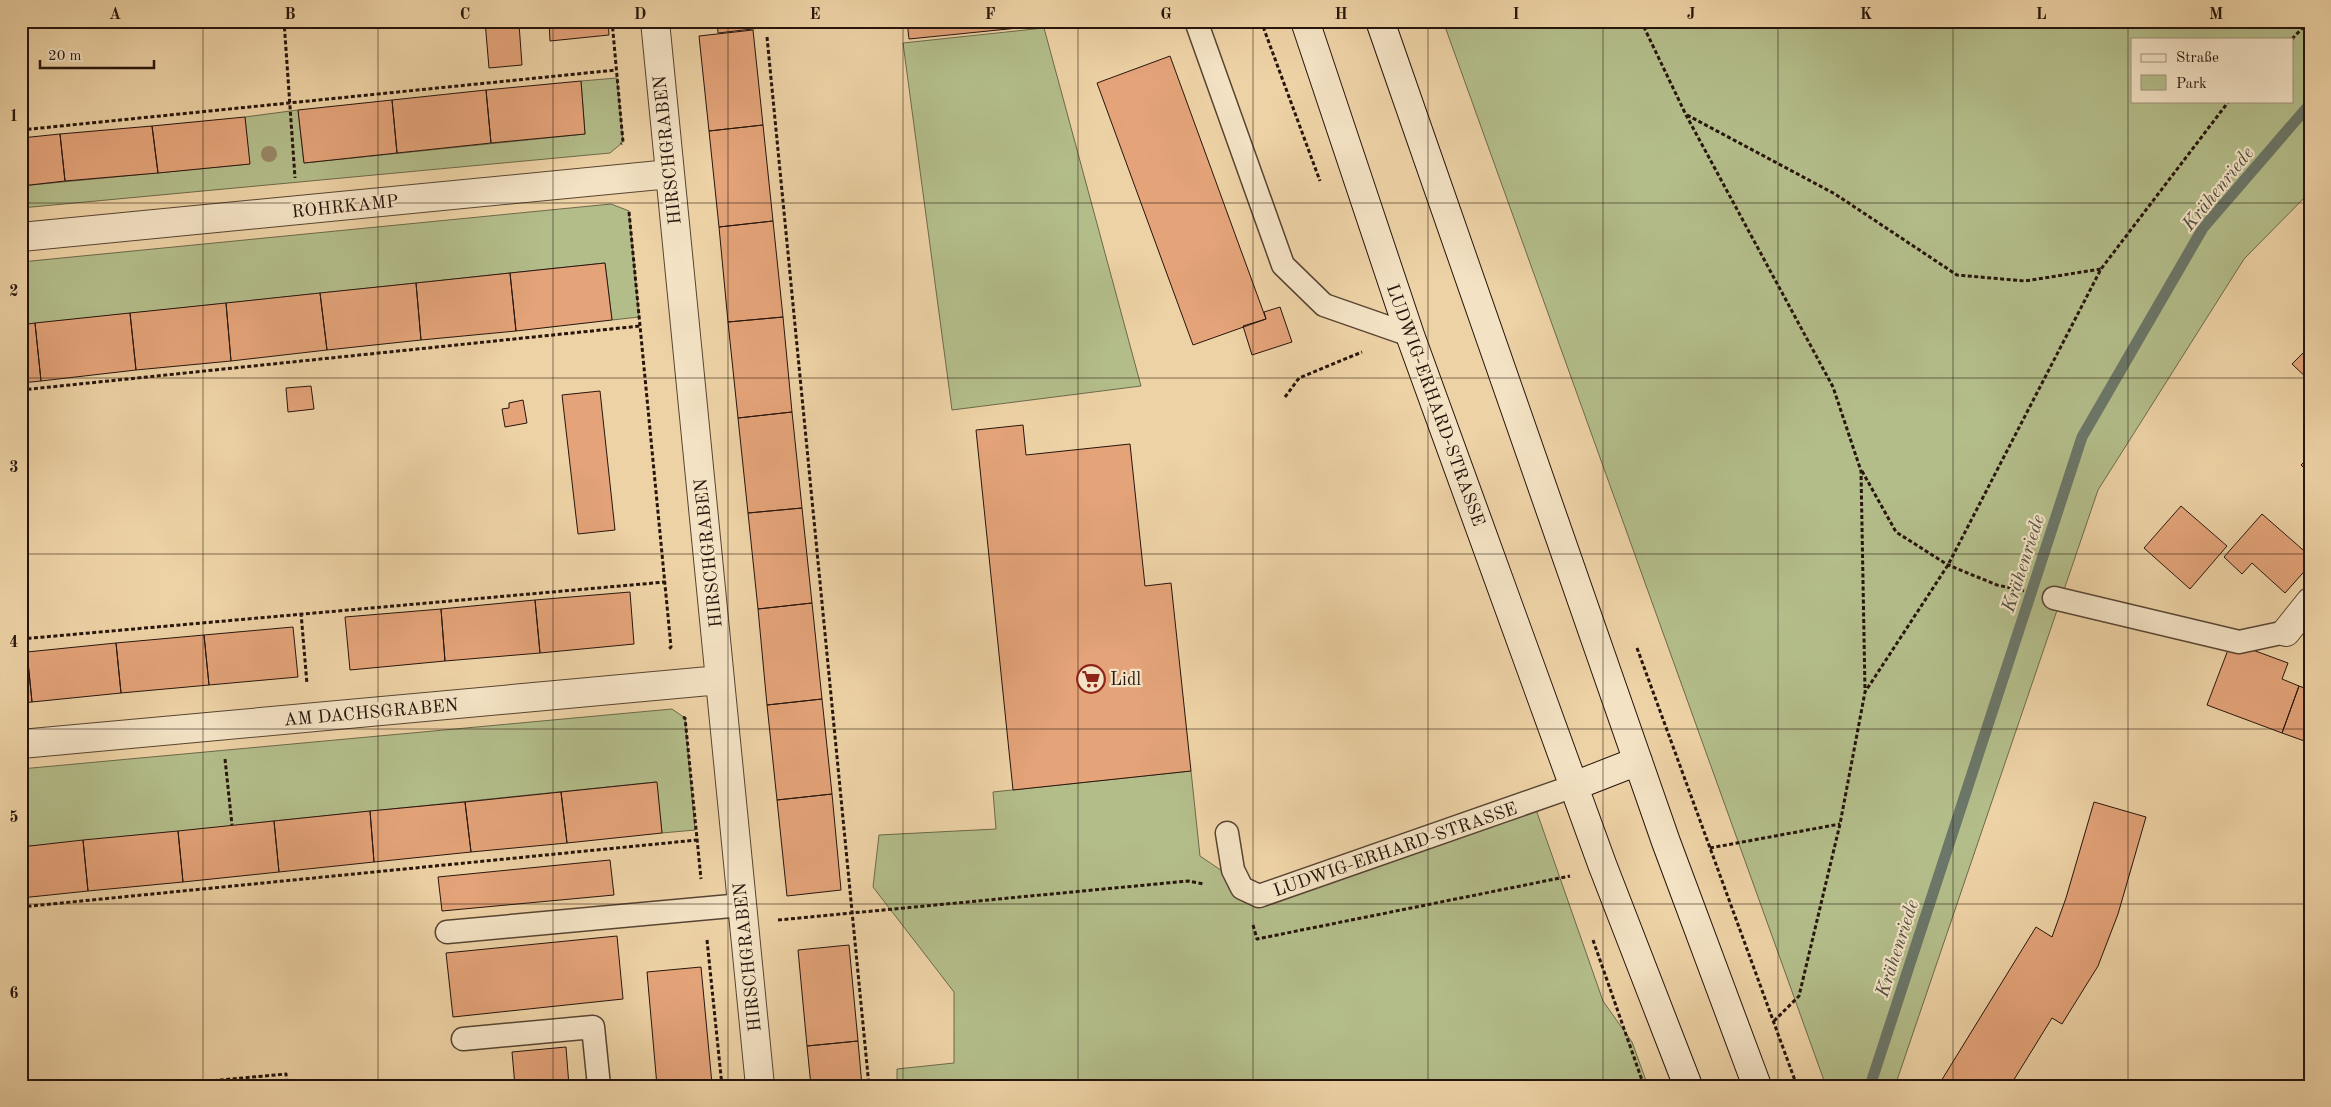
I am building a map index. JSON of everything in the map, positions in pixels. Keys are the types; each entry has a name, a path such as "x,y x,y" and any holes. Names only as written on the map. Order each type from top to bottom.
{"street":[{"name":"HIRSCHGRABEN","path":"655,21 760,1086"},
{"name":"LUDWIG-ERHARD-STRASSE","path":"1306,21 1410,335 1602,864 1688,1086"},
{"path":"1380,21 1638,761 1757,1086"},
{"name":"ROHRKAMP","path":"21,237 670,174"},
{"path":"2286,632 2310,602"},
{"name":"AM DACHSGRABEN","path":"21,744 720,680"},
{"name":"LUDWIG-ERHARD-STRASSE","path":"1574,786 1638,761"}],"lane":[{"path":"1196,21 1283,265 1324,305 1410,335"},
{"path":"2054,598 2239,642 2286,632"},
{"name":"LUDWIG-ERHARD-STRASSE","path":"1242,888 1259,896 1574,786"},
{"path":"1227,833 1232,870 1242,888"},
{"path":"447,932 742,904"},
{"path":"464,1039 593,1028 598,1086"}],"path":[{"path":"284,21 296,183"},
{"path":"612,21 623,142 617,147"},
{"path":"1641,21 1686,115 1833,387 1861,471 1896,532 1948,565 1997,585"},
{"path":"2293,38 2309,21"},
{"path":"767,37 870,1086"},
{"path":"21,130 616,70"},
{"path":"1865,692 1948,565 2101,269 2229,102"},
{"path":"1686,115 1835,194 1957,275 2025,281 2101,269"},
{"path":"21,639 665,582 629,211 620,208"},
{"path":"21,390 640,326"},
{"path":"1285,397 1299,378 1367,350"},
{"path":"1774,1021 1799,996 1840,824 1865,692 1861,471"},
{"path":"301,613 308,689"},
{"path":"225,751 232,825"},
{"path":"1797,1086 1710,848 1840,824"},
{"path":"21,907 697,840"},
{"path":"770,920 1188,881 1242,888 1257,939 1570,876 1602,864"},
{"path":"1570,876 1573,885"},
{"path":"1589,931 1644,1086"},
{"path":"155,1086 286,1074 287,1086"},
{"path":"474,1086 512,1082"}],"green space":[{"path":"1443,21 2310,21 2310,192 2244,259 2098,490 1895,1086 1826,1086"},
{"path":"1044,28 1141,386 952,410 903,43"},
{"path":"617,78 623,142 610,153 21,208 21,186 249,164 245,117 298,110 304,163 585,134 581,81"},
{"path":"611,204 629,211 639,317 612,320 605,263 21,325 21,262"},
{"path":"672,709 685,718 695,830 662,833 656,782 274,821 178,833 21,847 21,769"},
{"path":"1191,771 1200,856 1259,896 1533,801 1603,1001 1632,1042 1648,1086 897,1086 897,1069 954,1063 954,992 873,887 879,835 996,829 993,792"}],"building":[{"path":"485,21 532,21 519,24 522,65 489,68"},
{"path":"549,21 608,21 609,35 550,41"},
{"path":"717,21 768,21 769,27 718,33"},
{"path":"907,21 1048,21 1048,25 909,39"},
{"path":"753,30 763,125 709,131 699,36"},
{"path":"1170,56 1266,319 1193,345 1097,83"},
{"path":"581,81 585,134 491,143 486,90"},
{"path":"486,90 491,143 397,153 392,100"},
{"path":"392,100 397,153 304,163 298,110"},
{"path":"245,117 250,164 158,173 152,126"},
{"path":"763,125 773,221 719,227 709,131"},
{"path":"152,126 158,173 65,181 60,134"},
{"path":"60,134 65,181 21,186 21,138"},
{"path":"773,221 783,317 728,322 719,227"},
{"path":"605,263 612,320 516,331 510,273"},
{"path":"510,273 516,331 421,340 416,283"},
{"path":"416,283 421,340 327,350 320,293"},
{"path":"320,293 327,350 231,361 226,303"},
{"path":"226,303 231,361 136,370 130,313"},
{"path":"1280,307 1292,342 1252,355 1243,326 1266,319 1264,312"},
{"path":"130,313 136,370 41,381 35,323"},
{"path":"783,317 792,412 738,418 728,322"},
{"path":"35,323 41,381 21,383 21,325"},
{"path":"2310,346 2310,381 2292,364"},
{"path":"311,386 314,409 288,412 286,388"},
{"path":"600,391 615,530 578,534 562,395"},
{"path":"523,400 527,423 505,427 502,409 509,408 509,403"},
{"path":"792,412 802,508 748,513 738,418"},
{"name":"Lidl","path":"1023,425 1026,455 1130,444 1145,586 1171,583 1191,771 1013,790 976,430"},
{"path":"2310,456 2310,474 2301,465"},
{"path":"2181,506 2227,546 2190,589 2144,548"},
{"path":"802,508 812,603 758,609 748,513"},
{"path":"2262,514 2310,556 2310,565 2285,593 2252,563 2242,574 2224,557"},
{"path":"630,592 634,644 540,653 535,600"},
{"path":"535,600 540,653 445,661 441,609"},
{"path":"812,603 822,699 767,705 758,609"},
{"path":"441,609 445,661 350,670 345,617"},
{"path":"293,627 298,677 209,685 204,635"},
{"path":"204,635 209,685 121,693 116,643"},
{"path":"2231,642 2288,663 2282,679 2299,686 2282,733 2207,705"},
{"path":"116,643 121,693 32,702 27,652"},
{"path":"21,652 27,652 32,702 21,703"},
{"path":"2299,686 2310,690 2310,743 2282,733"},
{"path":"822,699 832,794 777,800 767,705"},
{"path":"657,782 662,833 567,843 561,792"},
{"path":"561,792 567,843 471,852 465,802"},
{"path":"832,794 841,890 787,896 777,800"},
{"path":"465,802 471,852 374,862 370,811"},
{"path":"2094,802 2146,817 2118,914 2098,966 2062,1024 2052,1018 2010,1086 1938,1086 2036,927 2052,937 2066,898"},
{"path":"370,811 374,862 279,872 274,821"},
{"path":"274,821 279,872 183,882 178,831"},
{"path":"178,831 183,882 88,891 83,840"},
{"path":"83,840 88,891 21,898 21,847"},
{"path":"610,860 614,895 442,911 438,877"},
{"path":"617,936 623,999 453,1017 446,953"},
{"path":"849,945 858,1041 807,1046 798,950"},
{"path":"701,967 712,1084 657,1086 647,972"},
{"path":"858,1041 862,1086 811,1086 807,1046"},
{"path":"566,1047 569,1086 515,1086 512,1052"},
{"path":"278,1081 278,1086 225,1086"}],"waterway":[{"name":"Krähenriede","path":"1870,1086 2082,437 2203,228 2310,104"}],"place":[{"name":"Lidl","path":"1091,679"}]}
